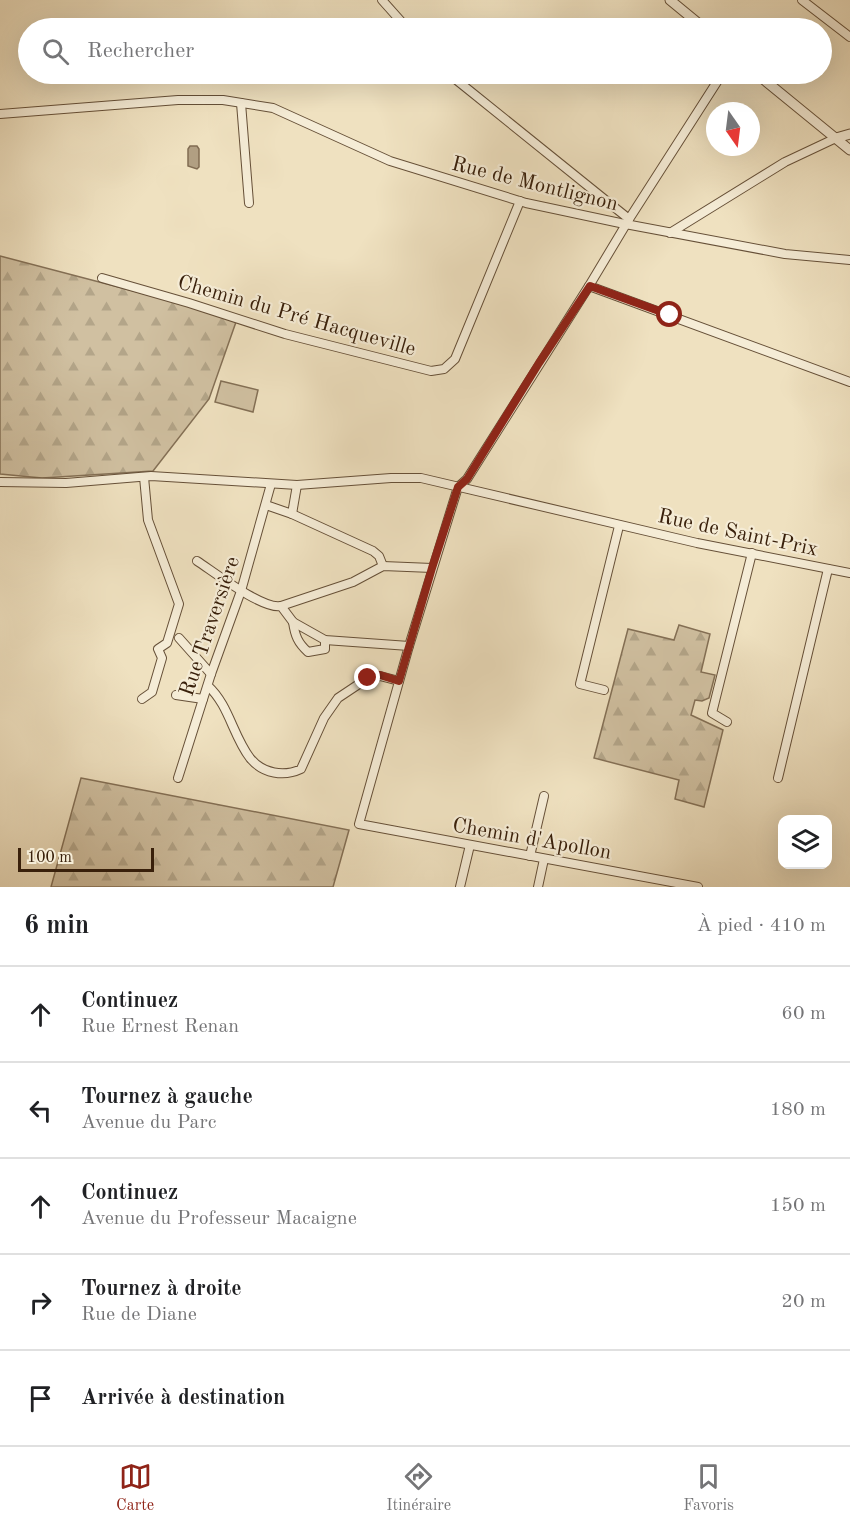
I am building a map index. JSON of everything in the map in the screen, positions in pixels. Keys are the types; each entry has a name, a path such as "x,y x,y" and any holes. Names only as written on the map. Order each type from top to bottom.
{"street":[{"path":"382,0 398,18"},
{"path":"670,0 692,18"},
{"path":"802,0 825,18"},
{"path":"832,23 850,37"},
{"path":"460,84 628,222"},
{"path":"208,686 223,705 250,758 267,769 285,775 301,769 324,718 338,698 368,678 380,675 399,681 458,487 467,479 716,84"},
{"path":"769,84 850,150"},
{"name":"Rue de Montlignon","path":"0,114 178,100 223,100 273,108 390,161 520,201 628,222 670,233 785,254 850,260"},
{"path":"241,103 249,203"},
{"path":"670,233 784,162 850,134"},
{"name":"Chemin du Pré Hacqueville","path":"102,278 285,334 431,371 444,369 455,359 520,201"},
{"path":"590,286 850,382"},
{"name":"Rue de Saint-Prix","path":"0,482 66,483 175,476 297,485 421,478 619,526 850,573"},
{"path":"142,699 152,692 162,658 158,649 167,643 179,604 148,520 144,477"},
{"name":"Rue Traversière","path":"178,778 211,674 242,591 271,484"},
{"path":"292,514 297,485"},
{"path":"266,505 292,514 374,551 383,566"},
{"path":"604,690 580,684 619,526"},
{"path":"727,722 712,713 752,554"},
{"path":"197,561 242,591 274,607 353,582 383,566 432,568"},
{"path":"778,778 828,569"},
{"path":"281,606 293,622 325,640 409,646"},
{"path":"293,622 295,635 300,645 308,652 325,649 325,640"},
{"path":"179,638 211,674"},
{"name":"Chemin d'Apollon","path":"399,681 359,824 698,887"},
{"path":"176,695 203,699"},
{"path":"530,856 544,796"},
{"path":"460,887 470,844"},
{"path":"538,887 544,859"}],"green space":[{"path":"0,256 187,305 236,322 209,399 153,471 42,478 0,474"},
{"path":"221,381 258,390 253,412 215,402"},
{"path":"679,625 710,634 701,672 715,675 709,698 702,701 695,700 691,715 723,730 704,807 675,799 679,780 594,758 628,629 674,640"},
{"path":"81,778 349,830 333,887 51,887"}],"shaded area":[{"path":"190,146 197,146 199,149 197,169 188,166"}],"route":[{"path":"368,678 380,675 399,681 458,487 467,479 590,286 670,315"}]}
